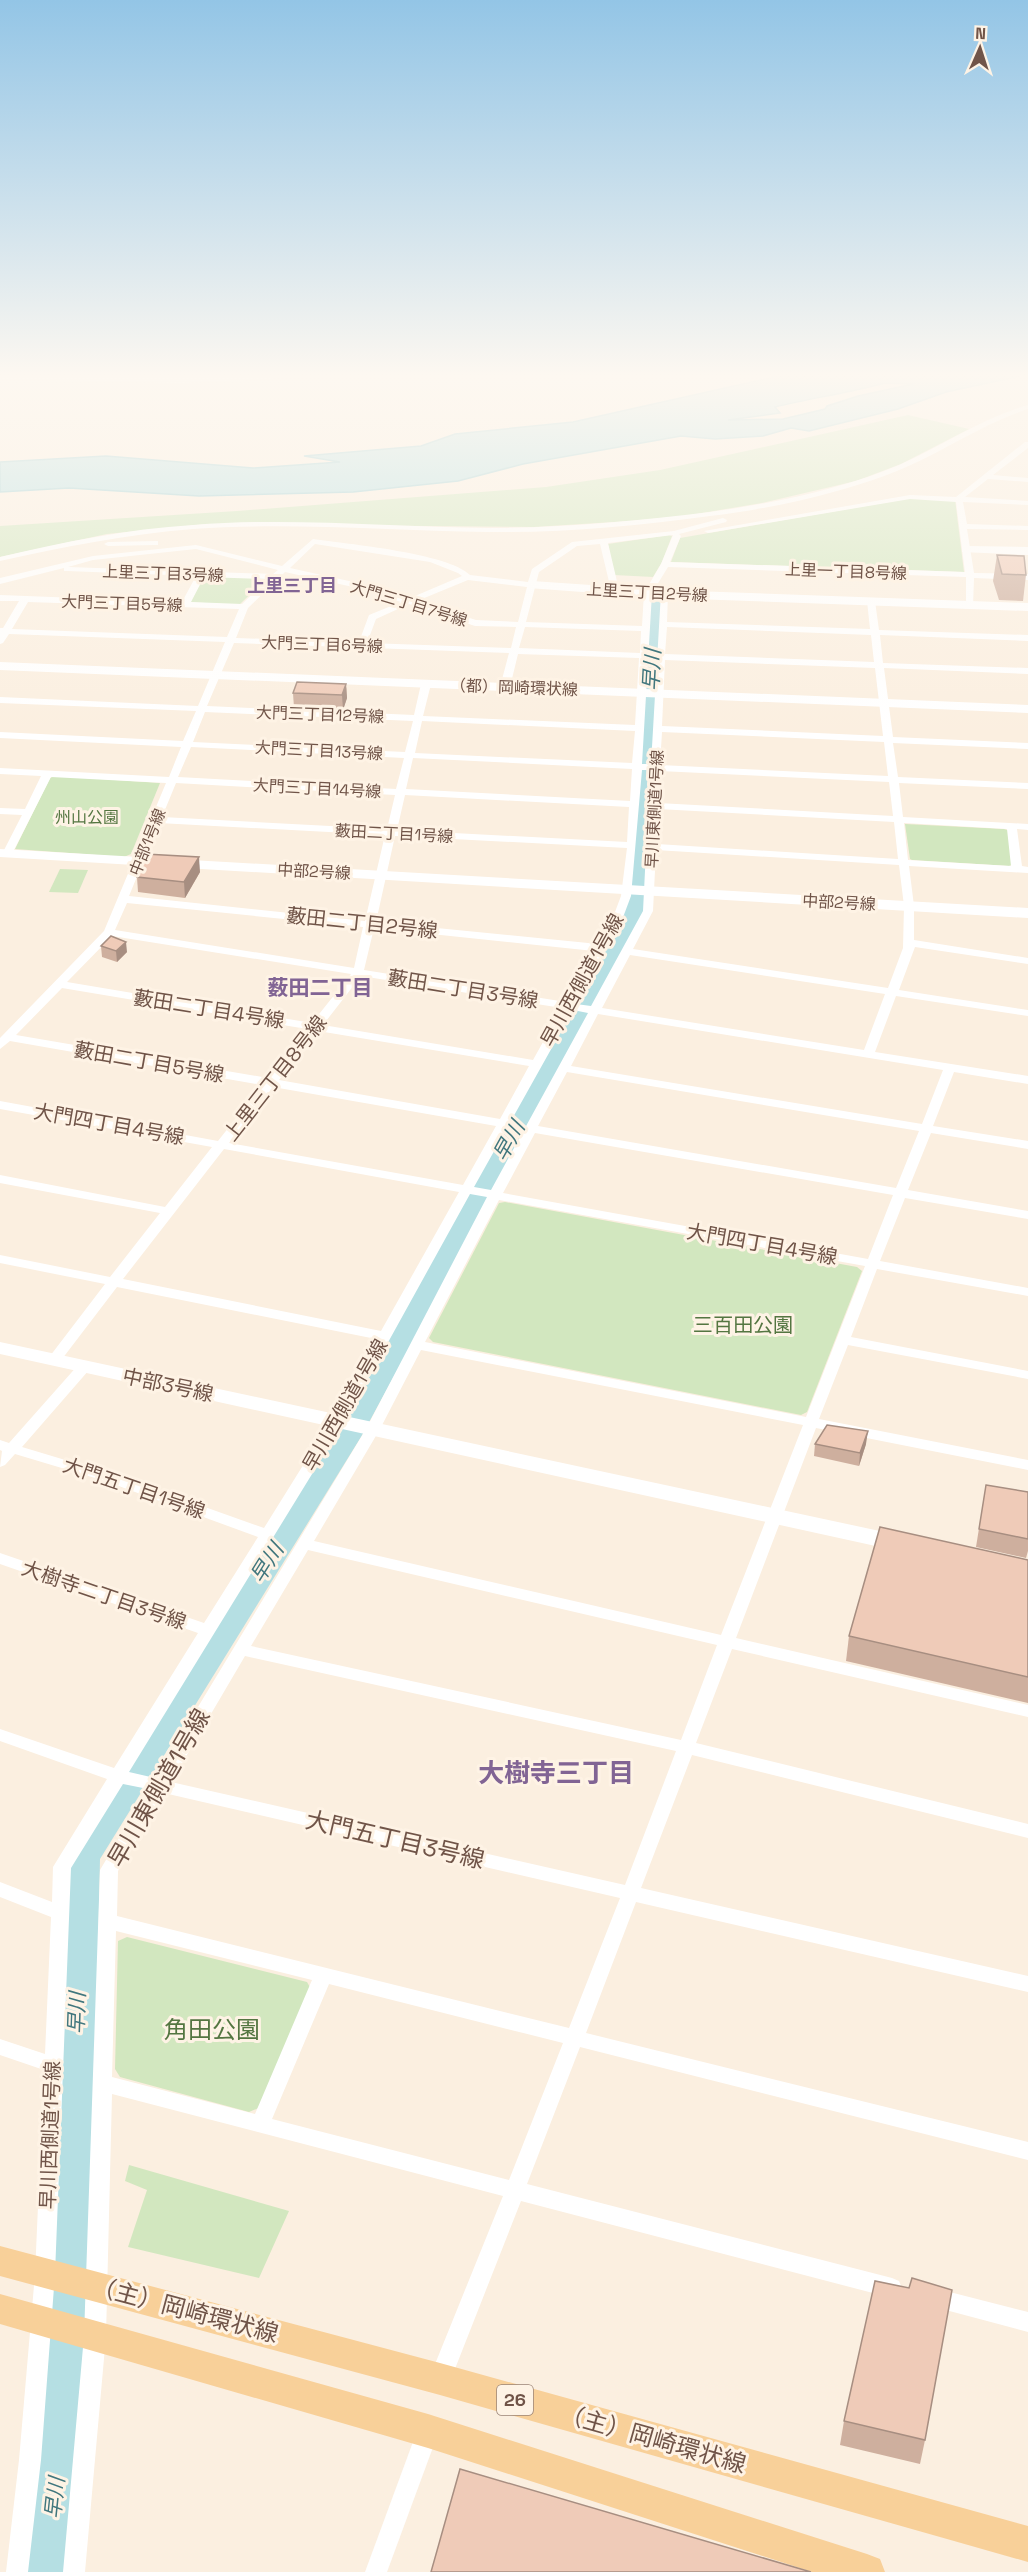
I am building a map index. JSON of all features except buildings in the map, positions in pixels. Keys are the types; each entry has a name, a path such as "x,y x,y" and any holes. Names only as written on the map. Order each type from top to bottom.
{"main road":[{"name":"（主）岡崎環状線","path":"0,2261 440,2379 1028,2544"},
{"path":"0,2309 428,2431 867,2572"}],"street":[{"path":"675,534 797,501 802,496"},
{"path":"0,559 111,535 202,526 267,524 491,530 603,525 711,514 802,496"},
{"path":"505,687 535,571 580,543 750,525 910,496"},
{"path":"911,496 1028,502"},
{"path":"959,498 970,575 970,604"},
{"path":"963,526 1028,528"},
{"name":"早川西側道1号線","path":"17,2572 45,2274 62,1867 337,1422 617,920 628,890 648,593 665,564 675,534"},
{"name":"上里三丁目2号線","path":"244,607 313,541 432,560 461,571 467,577 532,585 664,594 1028,607"},
{"path":"31,552 132,542 183,544 196,547"},
{"path":"604,542 615,590"},
{"name":"大門三丁目7号線","path":"0,581 93,558 196,547 364,587 475,623 646,629"},
{"path":"966,550 1028,551"},
{"name":"上里一丁目8号線","path":"665,564 1028,577"},
{"name":"上里三丁目3号線","path":"50,569 275,577"},
{"path":"185,605 201,574"},
{"path":"362,645 372,617 467,577"},
{"name":"早川東側道1号線","path":"564,1068 648,911 664,594"},
{"name":"大門三丁目5号線","path":"0,598 244,607"},
{"path":"0,641 3,631 25,599"},
{"path":"868,1054 910,943 904,862 882,703 871,601"},
{"name":"中部1号線","path":"4,1041 109,932 244,607"},
{"path":"663,624 1028,638"},
{"name":"大門三丁目6号線","path":"3,631 644,656"},
{"path":"662,657 1028,671"},
{"name":"（都）岡崎環状線","path":"0,666 1028,709"},
{"name":"上里三丁目8号線","path":"54,1360 168,1211 358,973 426,684"},
{"name":"大門三丁目12号線","path":"0,700 640,728"},
{"path":"658,729 1028,746"},
{"name":"大門三丁目13号線","path":"0,735 1028,786"},
{"name":"大門三丁目14号線","path":"0,771 635,804"},
{"path":"3,853 47,774"},
{"path":"654,806 1028,827"},
{"path":"0,811 27,812"},
{"name":"藪田二丁目1号線","path":"156,820 632,845"},
{"path":"652,847 1022,869 1012,826"},
{"name":"中部2号線","path":"3,853 1028,913"},
{"name":"藪田二丁目2号線","path":"123,899 601,948"},
{"name":"藪田二丁目3号線","path":"109,932 1028,1080"},
{"path":"910,943 1028,961"},
{"path":"627,951 1028,1013"},
{"name":"藪田二丁目4号線","path":"60,984 536,1064"},
{"name":"藪田二丁目5号線","path":"4,1041 503,1123"},
{"path":"495,1195 564,1068 1028,1146"},
{"path":"440,2379 632,1894 726,1641 950,1068"},
{"name":"大門四丁目4号線","path":"0,1104 1028,1292"},
{"path":"532,1129 1028,1215"},
{"path":"0,1179 168,1211"},
{"name":"早川東側道1号線","path":"74,2572 95,2336 109,1870 374,1430 495,1195"},
{"path":"0,1259 384,1336"},
{"path":"844,1340 1028,1375"},
{"path":"417,1345 1028,1465"},
{"name":"中部3号線","path":"0,1348 923,1549"},
{"path":"0,1462 6,1447 84,1366"},
{"name":"大門五丁目1号線","path":"6,1447 110,1478 268,1535"},
{"path":"304,1544 1028,1711"},
{"name":"大樹寺二丁目3号線","path":"0,1558 208,1631"},
{"path":"240,1650 686,1747 1028,1831"},
{"path":"0,1735 118,1776"},
{"name":"大門五丁目3号線","path":"118,1776 1028,1984"},
{"path":"0,1889 60,1913"},
{"path":"106,1922 1028,2151"},
{"path":"260,2124 323,1977"},
{"path":"0,2047 53,2065"},
{"path":"102,2083 1028,2322"},
{"path":"376,2572 428,2431"}],"green space":[{"path":"430,496 792,496 684,516 534,527 206,524 107,534 0,557 0,526"},
{"path":"912,498 955,499 964,572 671,562 680,538"},
{"path":"672,536 662,562 653,577 614,575 608,544"},
{"path":"202,577 266,579 239,605 188,602"},
{"name":"州山公園","path":"55,776 160,783 131,854 124,857 15,849 50,778"},
{"path":"905,824 1010,831 1013,864 1009,866 912,860"},
{"path":"60,869 88,870 78,893 49,892"},
{"name":"三百田公園","path":"505,1202 857,1267 862,1271 807,1412 801,1415 433,1342 429,1338 499,1203"},
{"name":"角田公園","path":"127,1937 307,1982 311,1989 261,2107 249,2112 120,2077 115,2069 118,1941"},
{"path":"129,2165 289,2211 259,2278 128,2247 147,2190 125,2181"}],"waterway":[{"name":"早川","path":"48,2572 63,2445 66,2388 81,1857 346,1437 632,917 638,898 656,597"}],"district":[{"name":"上里三丁目","path":"292,586"},
{"name":"薮田二丁目","path":"320,988"},
{"name":"大樹寺三丁目","path":"556,1773"}]}
